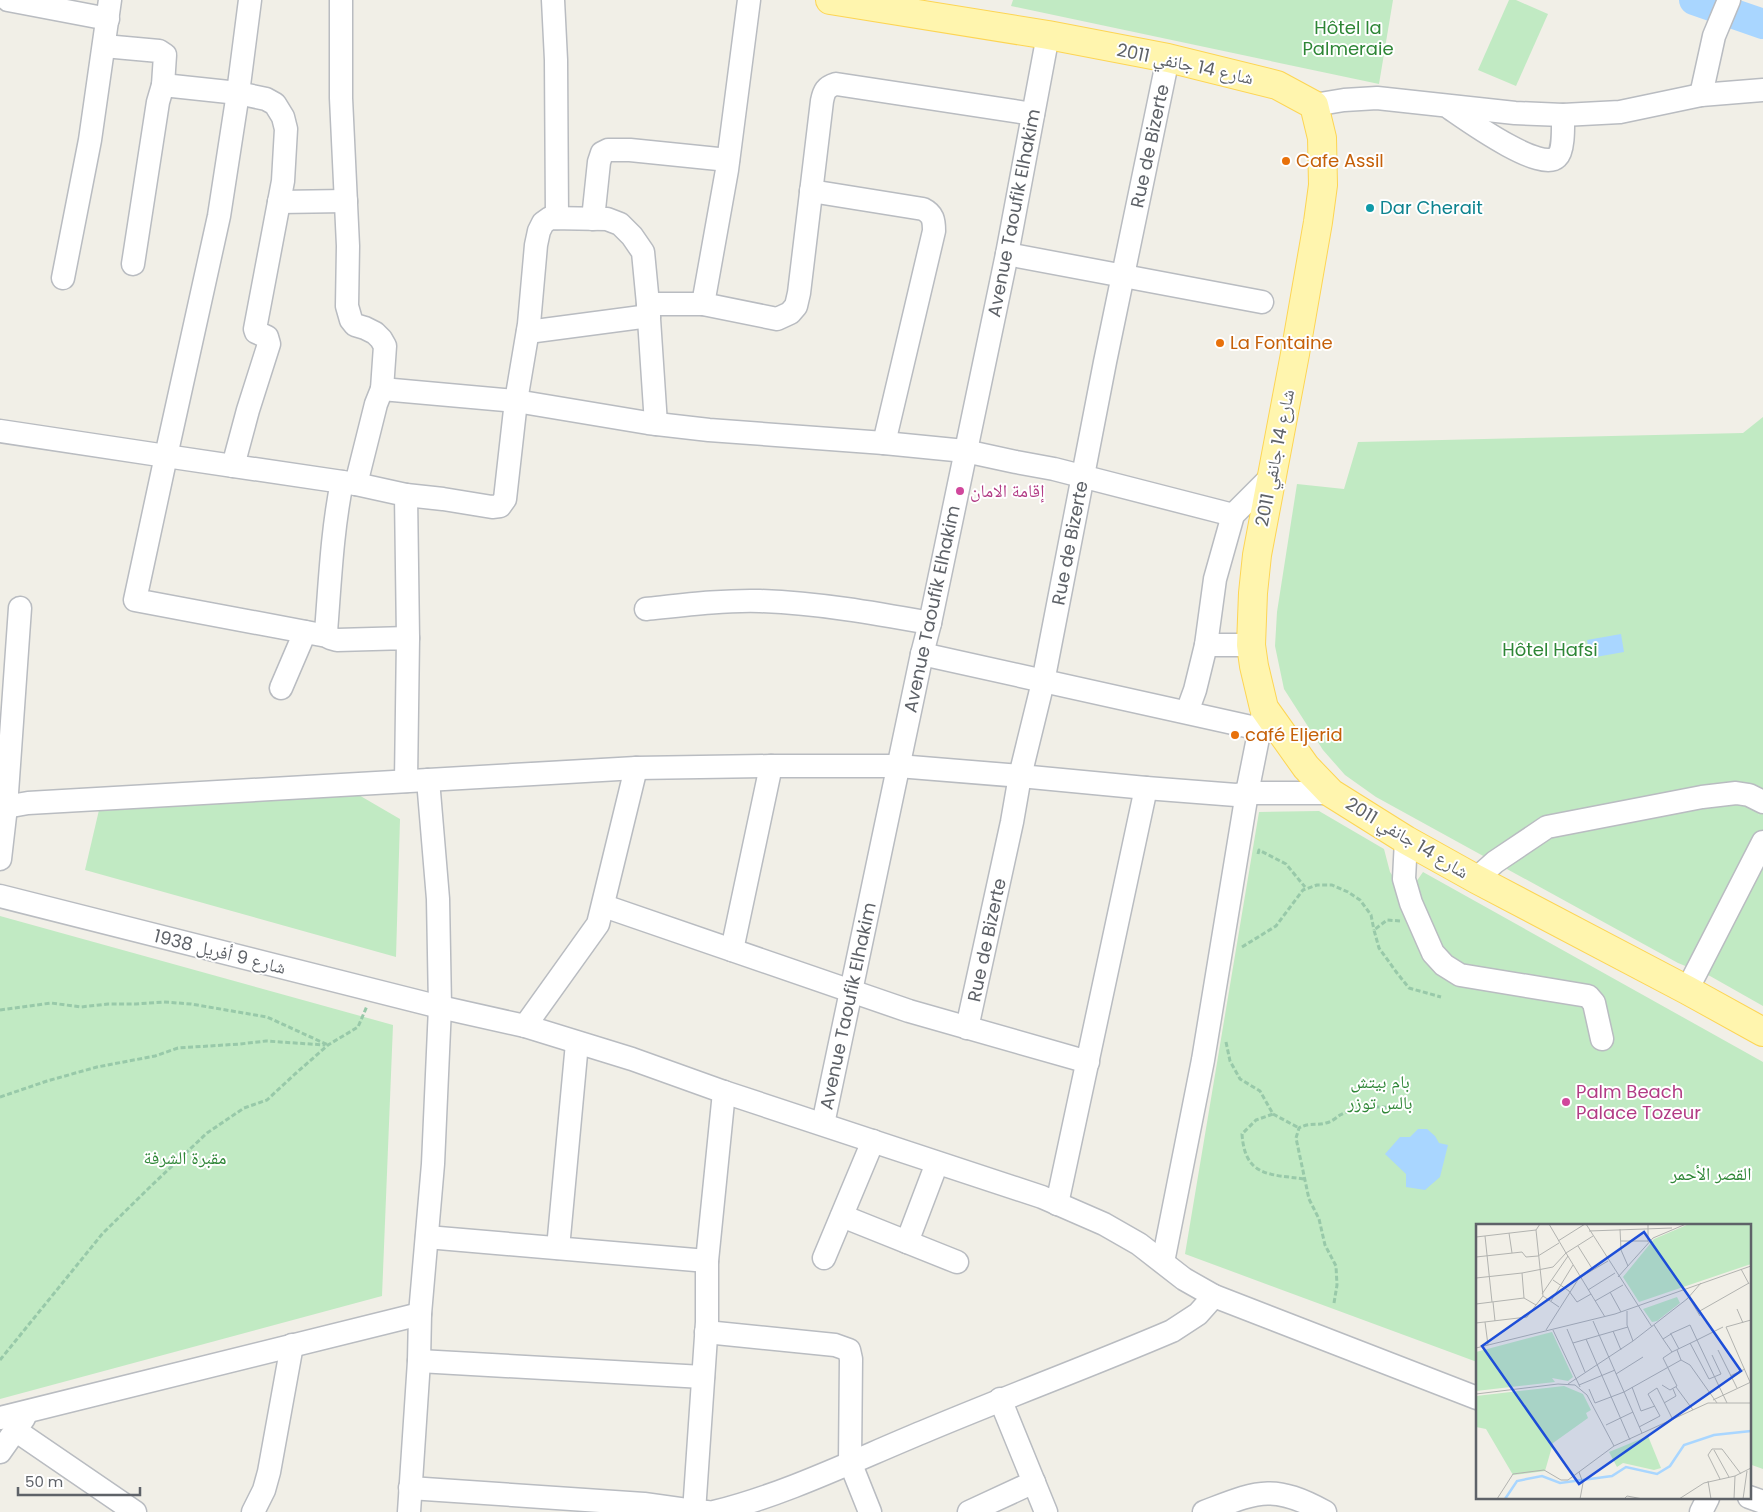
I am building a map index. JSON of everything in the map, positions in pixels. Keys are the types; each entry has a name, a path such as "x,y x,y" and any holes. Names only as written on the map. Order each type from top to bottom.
{"main road":[{"name":"شارع 14 جانفي 2011","path":"830,0 1048,35 1168,58 1277,85 1314,105 1322,138 1323,185 1295,354 1257,555 1253,593 1251,645 1262,719 1331,793 1406,840 1763,1032"}],"street":[{"path":"8,0 109,9 90,140 62,278"},
{"path":"250,0 219,216 135,600 327,636 337,640 408,638"},
{"path":"327,636 338,497 349,483 382,389 385,346 375,333 355,325 351,320 347,306 348,246 341,98 341,0"},
{"path":"553,0 556,60 557,218"},
{"path":"703,304 728,160 749,0"},
{"path":"1701,95 1714,36 1729,0"},
{"name":"Avenue Taoufik Elhakim","path":"823,1124 1007,254 1048,35"},
{"path":"104,46 159,51 165,56 133,264"},
{"name":"Rue de Bizerte","path":"968,1028 1020,776 1043,682 1123,274 1168,58"},
{"path":"528,332 649,310 703,304 777,319 790,313 796,306 799,293 822,101 827,86 836,84 1033,114"},
{"path":"162,85 266,98 275,104 283,117 286,129 283,181 255,328 256,332 267,336 269,344 248,410 234,466"},
{"path":"1314,105 1344,100 1377,98 1515,113 1563,115 1620,112 1701,95 1763,90"},
{"path":"1448,106 1470,122 1519,151 1550,161 1561,152 1563,115"},
{"path":"593,219 599,162 602,153 608,150 630,150 728,160"},
{"path":"811,191 923,209 930,212 934,220 934,231 884,443"},
{"path":"279,202 346,201"},
{"path":"0,431 349,483 406,495 492,507 500,506 505,499 507,490 516,401 528,332 536,244 543,223 550,218 607,219 620,224 640,246 643,252 649,310 656,424"},
{"path":"1007,254 1123,274 1262,302"},
{"path":"382,389 516,401 656,424 709,430 965,451 1054,469 1233,515"},
{"path":"1187,712 1195,690 1206,645 1215,579 1233,515 1272,476"},
{"path":"406,495 408,638 417,781 438,899 440,1007 433,1164 420,1314 419,1361 409,1512"},
{"path":"646,609 701,603 759,601 841,607 930,623"},
{"path":"0,859 8,653 20,608"},
{"path":"281,688 305,632"},
{"path":"1206,645 1251,645"},
{"path":"922,654 1129,701 1187,712 1262,719 1247,793 1203,1060 1163,1262"},
{"path":"3,808 28,803 636,768 771,766 898,766 1236,795 1247,793 1331,793"},
{"path":"732,950 771,766"},
{"path":"525,1026 598,924 604,906 636,768"},
{"path":"1057,1204 1146,788"},
{"path":"1476,879 1495,862 1547,827 1702,797 1736,793 1748,795 1763,802"},
{"path":"1406,840 1404,879 1411,903 1433,953 1444,965 1460,975 1588,996 1594,1003 1602,1039"},
{"path":"1686,990 1763,842"},
{"name":"شارع 9 أفريل 1938","path":"0,896 440,1007 525,1026 1042,1197 1104,1224 1139,1244 1184,1279 1214,1296 1476,1398"},
{"path":"604,906 909,1011 1088,1062"},
{"path":"558,1248 577,1043"},
{"path":"694,1512 706,1332 707,1261 724,1092"},
{"path":"824,1258 873,1141"},
{"path":"907,1242 937,1163"},
{"path":"842,1216 957,1262"},
{"path":"427,1237 707,1261"},
{"path":"410,1488 564,1505 644,1504 694,1512 712,1512 739,1506 1172,1331 1198,1314 1214,1296"},
{"path":"0,1452 8,1424 28,1411 420,1314"},
{"path":"706,1332 835,1345 849,1350 851,1359 850,1462 870,1512"},
{"path":"253,1512 264,1490 269,1472 292,1345"},
{"path":"419,1361 703,1377"},
{"path":"1000,1400 1046,1512"},
{"path":"8,1424 136,1512"},
{"path":"970,1512 1034,1482"},
{"path":"1204,1512 1251,1494 1269,1493 1291,1496 1325,1512"},
{"path":"1750,1497 1763,1502"},
{"path":"1702,1512 1707,1500"}],"path":[{"path":"1257,860 1259,850 1286,864 1305,888"},
{"path":"1242,946 1276,926 1303,890 1318,885 1332,885 1360,900 1371,915 1379,948 1409,988 1441,997"},
{"path":"1374,930 1386,920 1419,922"},
{"path":"1240,956 1244,937"},
{"path":"0,1360 104,1233 158,1179 207,1133 244,1108 267,1100 328,1045 358,1027 375,990"},
{"path":"0,1010 50,1003 81,1007 164,1002 191,1004 267,1017 328,1045"},
{"path":"1228,1033 1226,1043 1230,1061 1240,1079 1260,1090 1273,1114 1299,1128"},
{"path":"0,1097 81,1071 155,1056 178,1048 266,1041 328,1045"},
{"path":"1334,1303 1337,1285 1336,1266 1325,1246 1319,1219 1309,1199 1296,1138 1299,1128 1306,1124 1326,1124 1341,1115 1361,1108 1377,1106 1395,1108"},
{"path":"1273,1114 1256,1120 1242,1134 1243,1149 1252,1165 1263,1173 1304,1179"}],"green space":[{"name":"Hôtel la Palmeraie","path":"1013,0 1393,0 1379,84 1011,6"},
{"path":"1509,0 1516,0 1548,14 1516,86 1478,70"},
{"name":"Hôtel Hafsi","path":"1763,417 1763,805 1758,816 1763,807 1763,1006 1710,976 1678,963 1376,797 1345,775 1323,750 1284,689 1275,646 1277,612 1297,484 1344,489 1358,442 1743,433"},
{"path":"357,794 400,819 396,957 85,870 99,810"},
{"name":"بام بيتش بالس توزر","path":"1319,811 1384,849 1390,872 1432,935 1416,882 1423,872 1763,1062 1763,1469 1750,1464 1750,1224 1476,1224 1476,1362 1185,1254 1259,812"},
{"name":"مقبرة الشرفة","path":"0,916 393,1025 382,1296 0,1399"}],"water":[{"path":"1621,634 1624,652 1590,658 1587,640"},
{"path":"1418,1129 1427,1129 1435,1136 1439,1143 1448,1145 1440,1177 1425,1190 1406,1187 1406,1174 1385,1154 1400,1137 1410,1137"}],"waterway":[{"path":"1694,0 1763,24"}],"place":[{"name":"Cafe Assil","path":"1286,161"},
{"name":"Dar Cherait","path":"1370,208"},
{"name":"La Fontaine","path":"1220,343"},
{"name":"إقامة الامان","path":"960,491"},
{"name":"café Eljerid","path":"1235,735"},
{"name":"Palm Beach Palace Tozeur","path":"1566,1102"}],"park label":[{"name":"القصر الأحمر","path":"1711,1174"}]}
